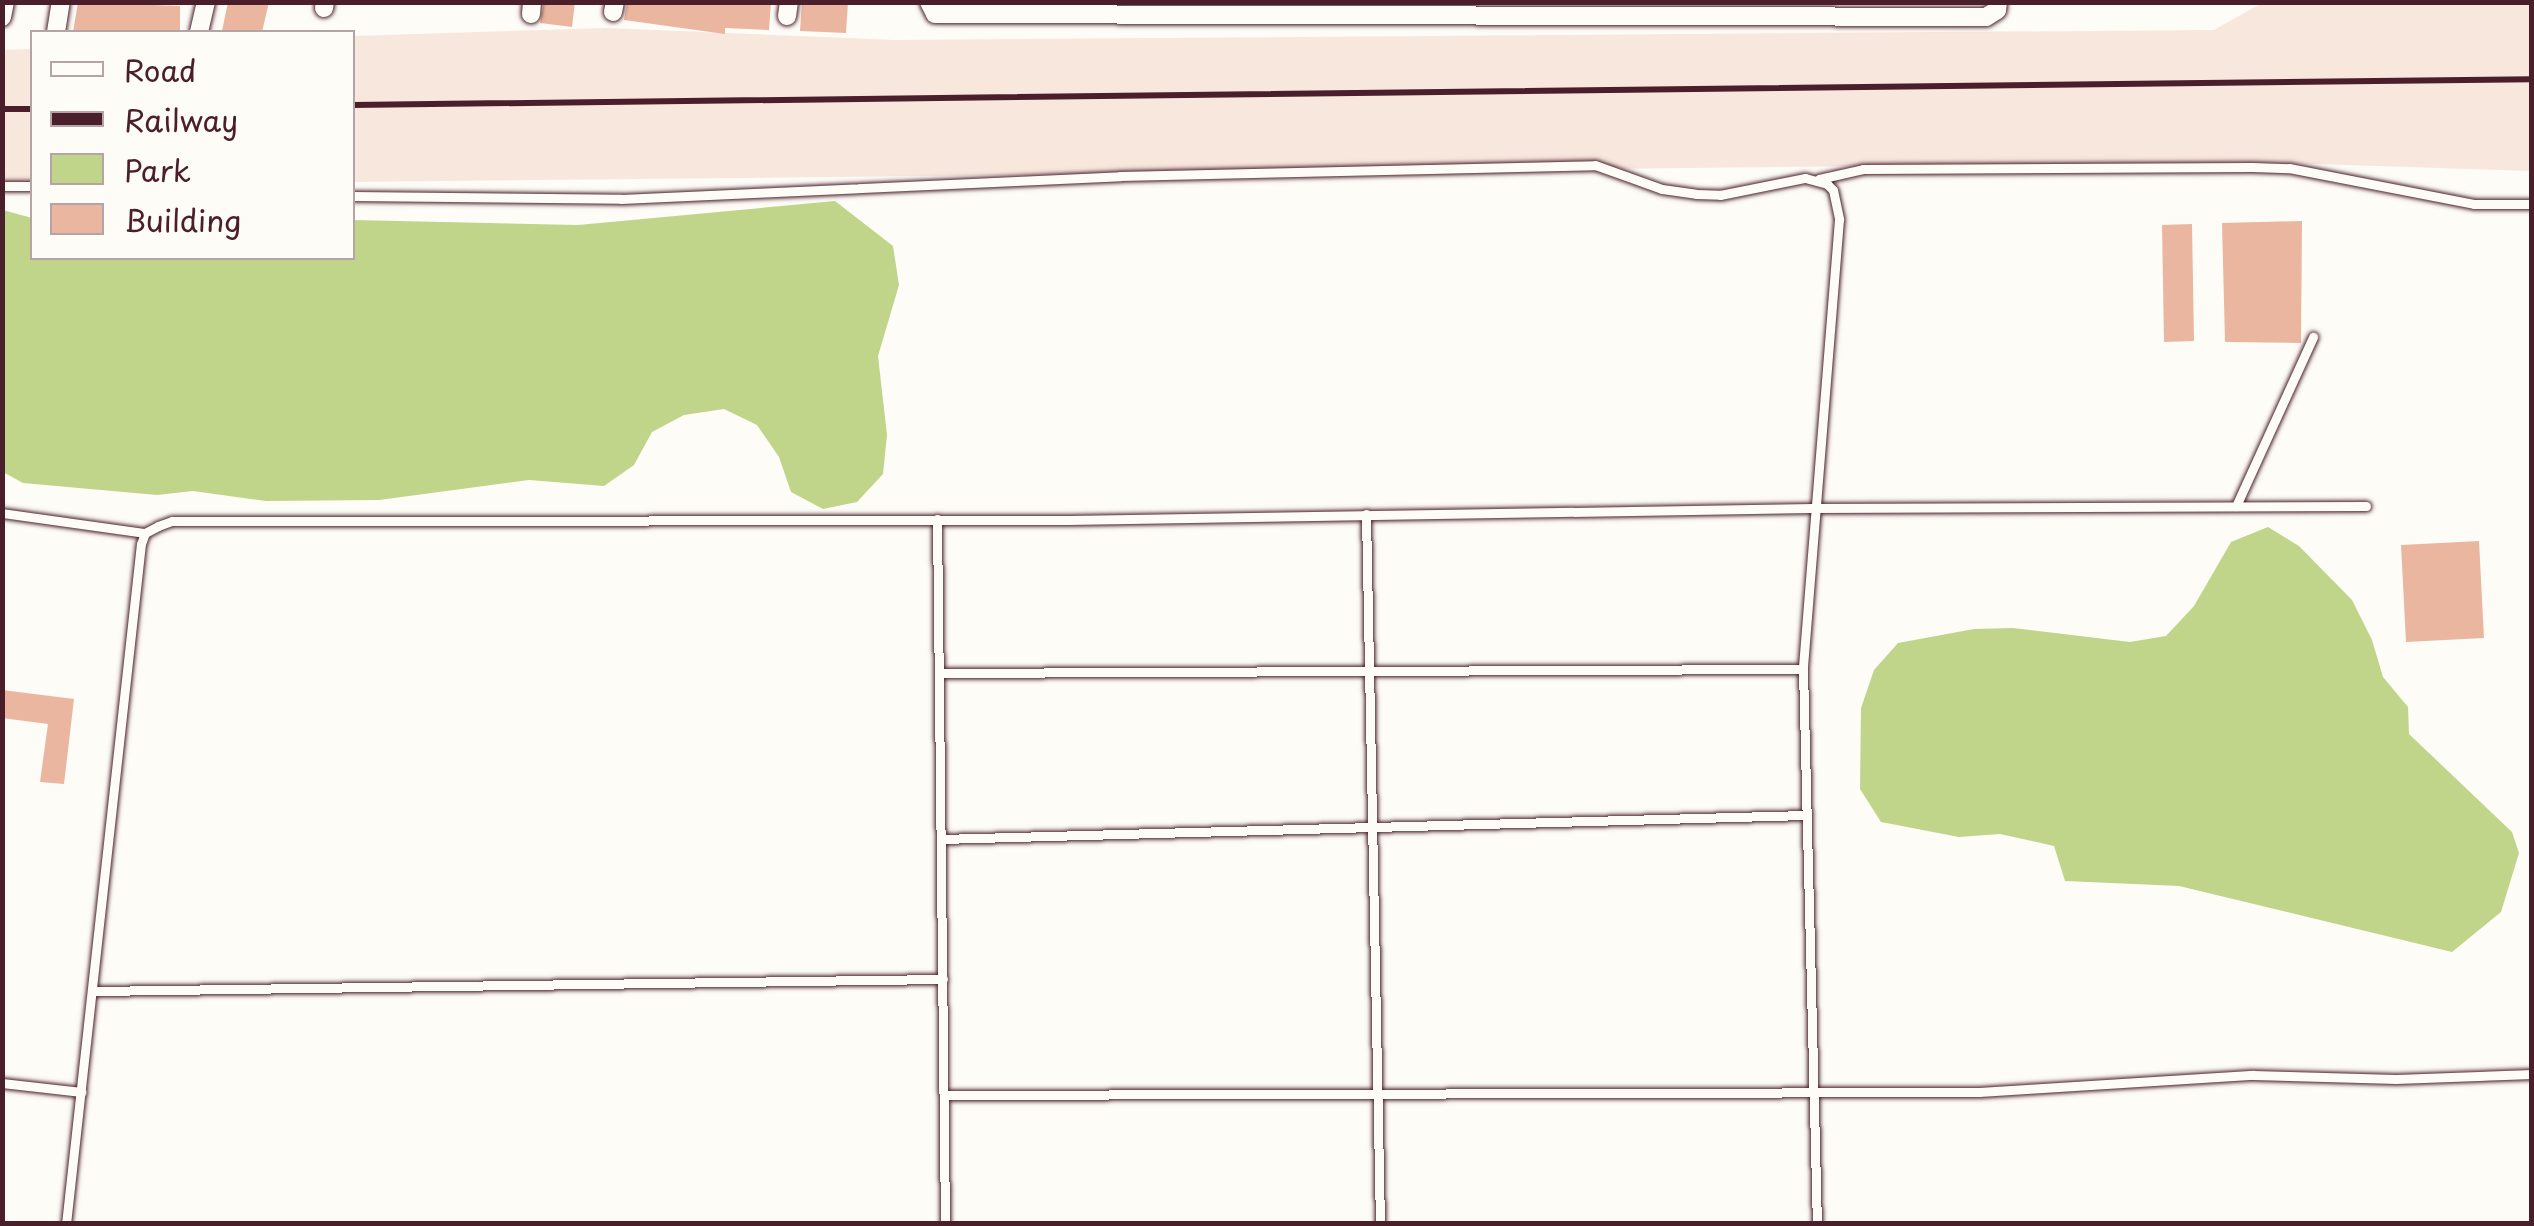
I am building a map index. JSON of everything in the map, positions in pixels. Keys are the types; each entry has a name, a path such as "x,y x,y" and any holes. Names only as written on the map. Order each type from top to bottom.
{"street":[{"path":"2,17 5,2"},
{"path":"56,30 61,2"},
{"path":"199,30 206,2"},
{"path":"929,2 935,14 1185,8 1760,9 1986,16 1997,10 1998,2"}],"lane":[{"path":"355,196 621,199 1120,176 1595,165 1662,188 1720,195 1863,169 2252,166 2289,168 2474,204 2532,204"},
{"path":"1817,1224 1803,670 1812,508 1838,219 1833,190 1819,180"},
{"path":"2,186 30,186"},
{"path":"2236,506 2313,338"},
{"path":"2,513 146,533 172,522 2366,506"},
{"path":"1366,514 1380,1224"},
{"path":"938,519 945,1224"},
{"path":"66,1224 146,533"},
{"path":"940,673 1803,670"},
{"path":"941,840 1806,815"},
{"path":"94,990 943,979"},
{"path":"944,1095 1979,1092 2253,1075 2396,1079 2532,1074"},
{"path":"2,1082 81,1092"}],"shaded area":[{"path":"2262,3 2531,3 2531,171 2256,162 355,182 355,36 606,28 894,40 2214,30"},
{"path":"30,49 30,185 3,185 2,50"}],"green space":[{"path":"835,201 893,246 899,285 878,356 887,435 883,474 857,502 823,509 791,492 779,457 757,425 724,409 684,415 652,432 634,465 604,486 529,480 379,500 266,501 193,491 157,495 23,483 3,472 3,210 30,217 30,260 355,260 355,220 578,225"},
{"path":"2268,527 2299,546 2352,600 2372,640 2383,677 2408,707 2409,734 2512,832 2519,853 2501,912 2452,952 2179,886 2065,881 2054,846 2000,834 1959,837 1881,822 1860,789 1861,708 1874,670 1898,643 1974,629 2013,628 2130,642 2166,636 2194,606 2231,542"}],"building":[{"path":"78,2 180,6 180,30 73,30"},
{"path":"228,2 269,2 262,30 222,30"},
{"path":"544,2 575,2 572,27 540,23"},
{"path":"627,2 771,2 769,30 725,28 725,34 624,20"},
{"path":"802,2 848,2 846,33 800,31"},
{"path":"2302,221 2301,343 2225,342 2222,223"},
{"path":"2192,224 2194,341 2164,342 2162,225"},
{"path":"2479,541 2484,638 2406,642 2401,545"},
{"path":"2,690 74,699 64,784 40,782 48,724 2,718"}],"railway":[{"path":"355,105 2532,79"},
{"path":"2,109 30,109"}]}
